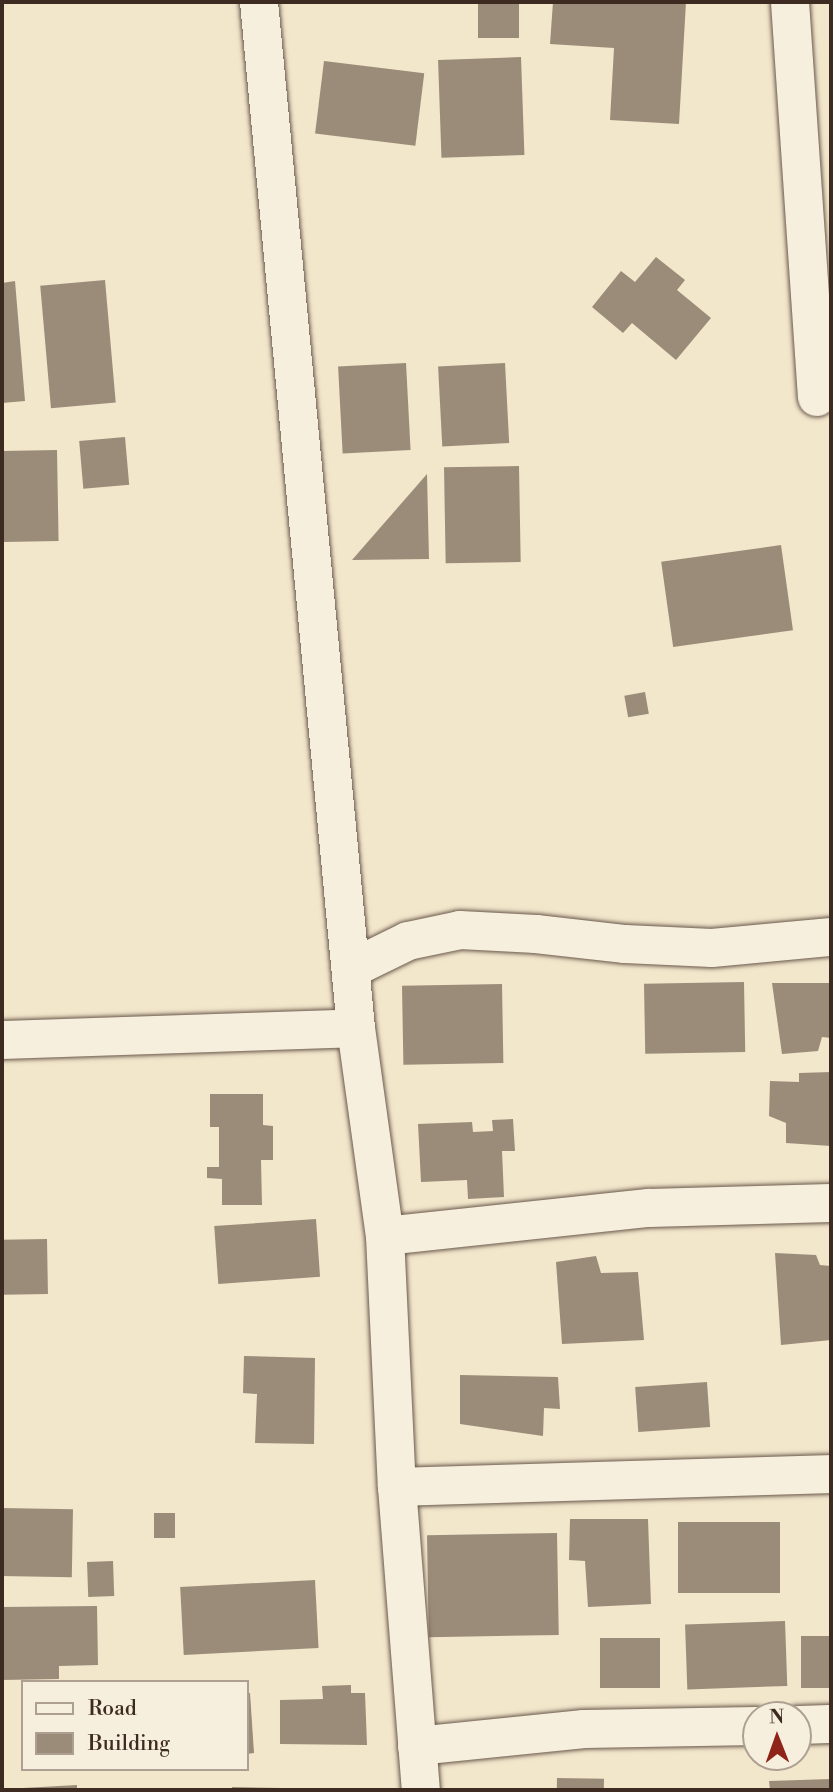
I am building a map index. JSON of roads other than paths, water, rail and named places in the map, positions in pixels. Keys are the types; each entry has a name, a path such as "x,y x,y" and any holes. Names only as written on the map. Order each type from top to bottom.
{"street":[{"path":"259,2 353,968 356,1028 385,1236 397,1487 421,1790"},
{"path":"790,2 817,397"},
{"path":"353,968 408,941 460,930 536,934 625,944 712,948 831,937"},
{"path":"2,1040 356,1028"},
{"path":"385,1236 649,1208 831,1203"},
{"path":"397,1487 831,1474"},
{"path":"812,1725 831,1724"},
{"path":"416,1746 583,1729 742,1726"}]}
